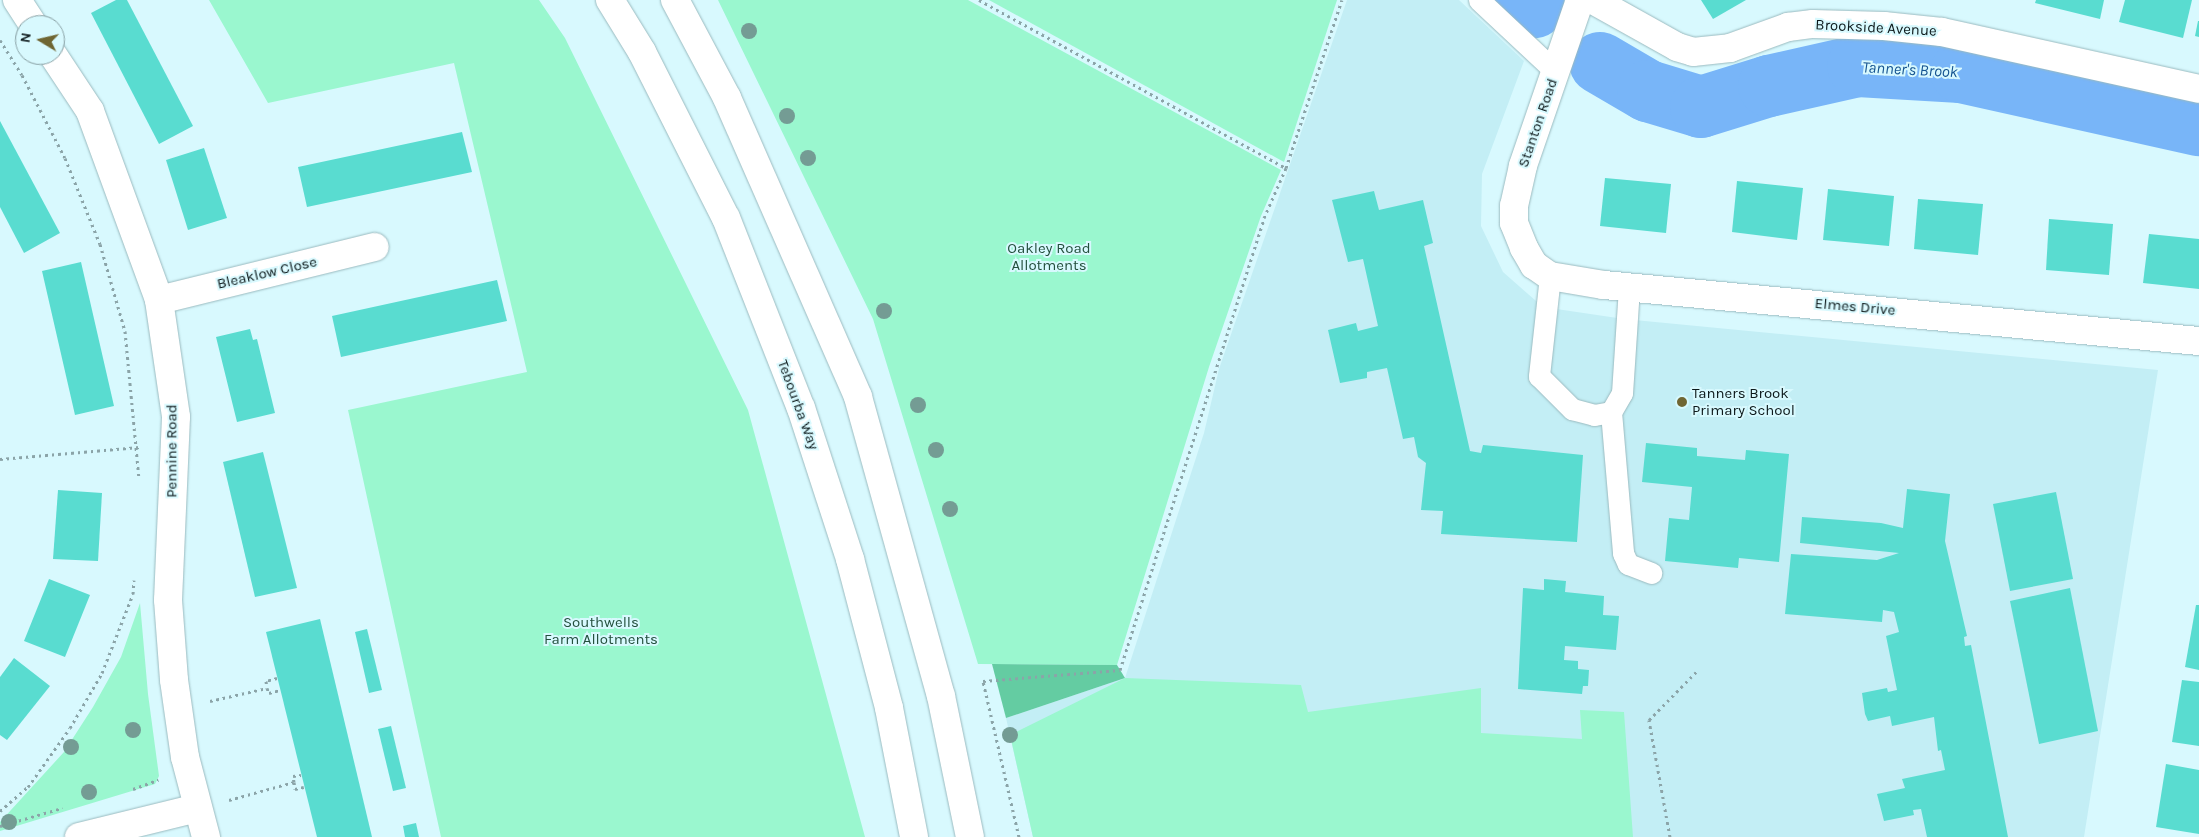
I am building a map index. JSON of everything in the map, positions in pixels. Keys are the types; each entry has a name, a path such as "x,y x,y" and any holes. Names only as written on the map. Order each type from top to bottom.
{"street":[{"path":"17,0 27,15"},
{"name":"Tebourba Way","path":"610,0 642,52 726,218 801,408 850,559 889,708 914,837"},
{"path":"675,0 727,98 858,397 941,696 970,837"},
{"name":"Stanton Road","path":"1524,248 1514,223 1516,188 1580,0"},
{"name":"Brookside Avenue","path":"1593,0 1677,47 1694,52 1730,48 1796,26 1884,26 1942,32 2199,90"},
{"name":"Pennine Road","path":"60,65 90,111 159,300 176,417 168,600 178,708 197,808 206,837"},
{"name":"Bleaklow Close","path":"159,300 375,247"},
{"name":"Elmes Drive","path":"1524,248 1534,265 1550,276 1575,282 2199,341"},
{"path":"79,837 197,808"}],"lane":[{"path":"1479,0 1555,72"},
{"path":"1550,276 1539,376 1572,409 1594,415 1611,412"},
{"path":"1629,287 1622,393 1611,412 1623,553 1628,564 1651,573"}],"path":[{"path":"979,0 1286,168"},
{"path":"1019,837 983,681 1120,670 1264,218 1286,168 1342,0"},
{"path":"0,40 22,75 65,158 100,244 125,331 138,447 139,486"},
{"path":"0,459 174,444"},
{"path":"0,811 28,787 70,728 102,673 133,594 135,571"},
{"path":"1670,837 1649,720 1697,671"},
{"path":"277,678 266,681 267,688 269,693 280,690"},
{"path":"178,708 267,688"},
{"path":"301,775 293,776 295,789 304,787"},
{"path":"197,808 294,782"}],"shaded area":[{"name":"Tanners Brook Primary School","path":"1347,0 1459,0 1524,61 1482,174 1481,226 1503,272 1543,307 1624,319 2158,370 2084,837 1033,837 1006,718 1125,678 1204,433 1219,369"}],"green space":[{"name":"Southwells Farm Allotments","path":"209,0 539,0 565,38 748,410 865,837 441,837 348,410 527,372 454,63 268,103"},
{"name":"Oakley Road Allotments","path":"718,0 968,0 1281,170 1261,216 1209,367 1117,665 978,664 873,319"},
{"path":"989,0 1337,0 1284,162"},
{"path":"140,603 148,694 159,776 155,784 0,831 0,822 64,752 93,707 121,657"},
{"path":"992,664 1117,665 1125,678 1006,718"},
{"path":"1125,678 1301,685 1308,712 1481,688 1481,733 1582,739 1580,710 1624,712 1633,837 1033,837 1010,735"}],"building":[{"path":"116,0 127,0 193,126 159,144 91,13"},
{"path":"1701,0 1746,0 1713,19"},
{"path":"2036,0 2104,0 2100,19 2035,3"},
{"path":"2125,0 2192,0 2183,38 2119,22"},
{"path":"2199,21 2199,37 2195,36"},
{"path":"0,121 60,233 24,253 0,207"},
{"path":"462,132 472,172 307,207 298,167"},
{"path":"204,148 227,218 188,230 166,160"},
{"path":"1605,178 1671,184 1666,233 1600,226"},
{"path":"1737,181 1803,188 1797,240 1732,232"},
{"path":"1828,189 1894,196 1889,246 1823,240"},
{"path":"1374,191 1379,210 1423,200 1433,243 1424,246 1470,451 1481,453 1483,445 1583,455 1577,542 1441,534 1443,511 1421,510 1426,463 1418,457 1414,437 1403,439 1387,368 1367,372 1367,378 1340,383 1328,330 1356,323 1358,331 1378,326 1363,259 1348,262 1332,200"},
{"path":"1918,199 1983,204 1978,255 1914,249"},
{"path":"2049,219 2113,224 2109,275 2046,270"},
{"path":"2149,234 2199,239 2199,289 2143,283"},
{"path":"81,262 114,406 75,415 42,271"},
{"path":"497,280 507,321 341,357 332,316"},
{"path":"250,329 253,340 257,339 275,413 237,422 216,337"},
{"path":"1646,443 1697,448 1697,456 1745,460 1746,450 1789,454 1779,562 1739,558 1738,568 1665,561 1669,518 1689,520 1692,487 1642,482"},
{"path":"263,452 297,588 255,597 223,462"},
{"path":"1907,489 1950,494 1945,541 1967,636 1964,637 1965,646 1971,645 2008,837 1927,837 1921,809 1913,810 1914,815 1884,821 1877,794 1905,788 1902,779 1945,770 1941,750 1938,751 1934,717 1892,726 1890,716 1868,721 1865,714 1862,693 1887,688 1888,692 1897,690 1886,636 1899,632 1894,612 1883,610 1882,622 1785,614 1791,554 1877,560 1899,553 1800,543 1802,517 1881,523 1903,528"},
{"path":"58,490 102,493 98,561 53,559"},
{"path":"2056,492 2073,579 2010,591 1993,504"},
{"path":"49,579 90,595 65,657 24,641"},
{"path":"1544,579 1566,581 1565,592 1604,596 1603,615 1619,616 1616,650 1565,646 1564,660 1578,661 1578,669 1589,670 1588,686 1583,686 1582,694 1518,689 1523,588 1544,590"},
{"path":"2070,588 2098,731 2039,744 2010,601"},
{"path":"2196,605 2199,605 2199,670 2185,667"},
{"path":"320,619 372,837 317,837 266,632"},
{"path":"367,629 382,690 369,693 355,632"},
{"path":"14,658 50,686 7,740 0,735 0,677"},
{"path":"2182,680 2199,682 2199,746 2172,742"},
{"path":"391,726 406,788 393,791 378,729"},
{"path":"2166,764 2199,770 2199,834 2156,827"},
{"path":"416,823 419,837 405,837 403,826"}],"waterway":[{"path":"1526,0 1534,7"},
{"name":"Tanner's Brook","path":"1600,63 1648,91 1701,107 1769,86 1858,66 1961,72 2199,125"}],"place":[{"name":"Tanners Brook Primary School","path":"1682,402"}]}
